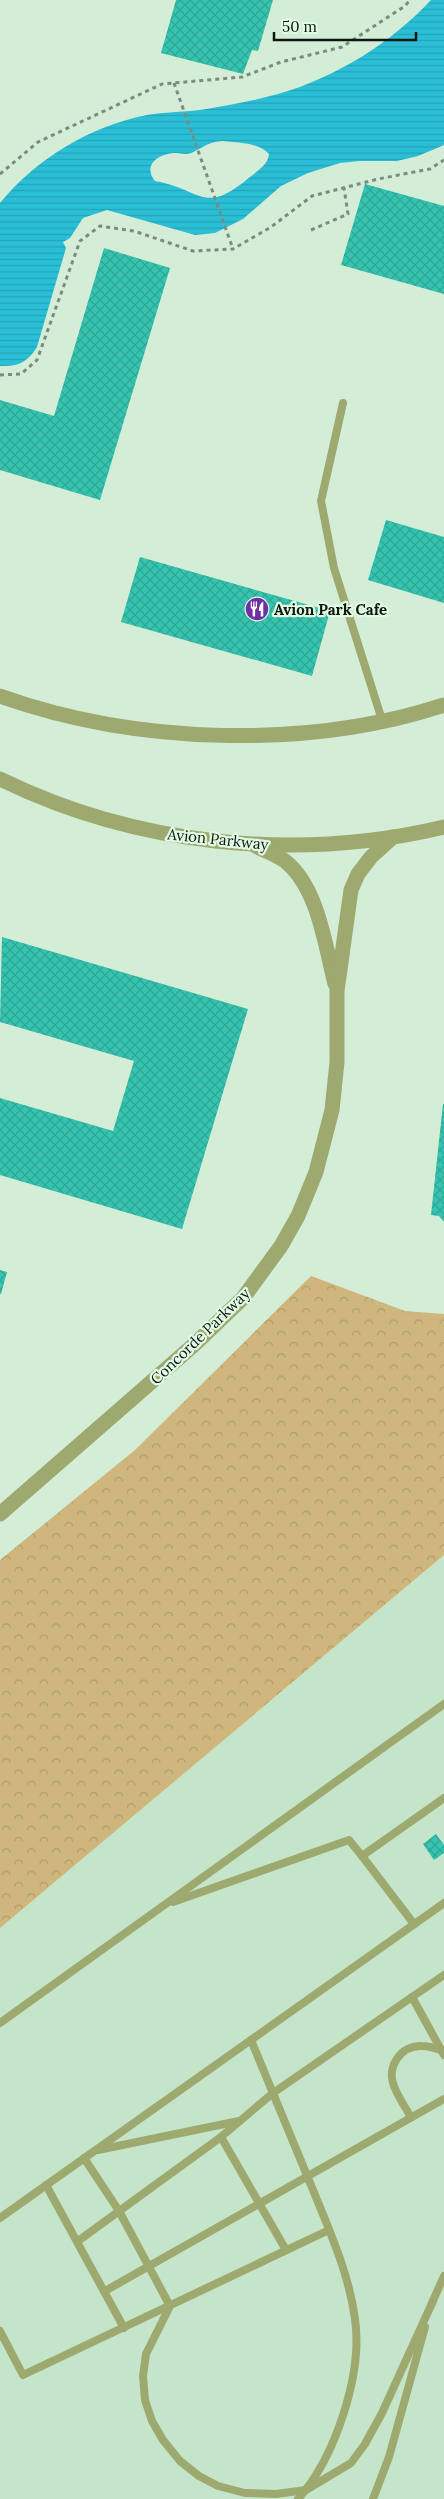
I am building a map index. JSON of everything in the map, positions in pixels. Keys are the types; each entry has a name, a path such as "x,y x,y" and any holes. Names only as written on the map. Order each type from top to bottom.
{"street":[{"path":"0,696 57,713 110,724 164,732 219,735 328,730 382,720 444,705"},
{"name":"Avion Parkway","path":"0,779 72,810 126,826 170,835 254,845 324,845 393,837 444,827"},
{"name":"Concorde Parkway","path":"0,1514 196,1343 243,1298 281,1246 302,1207 326,1140 337,1062 337,990 352,890 358,874 371,857 393,837"},
{"name":"Concorde Parkway","path":"254,845 284,860 302,877 314,902 337,990"}],"lane":[{"path":"343,404 321,501 334,568 382,720"},
{"path":"0,2023 444,1704"},
{"path":"362,1856 444,1798"},
{"path":"163,1906 350,1840 414,1924"},
{"path":"0,2218 444,1903"},
{"path":"78,2242 221,2138 273,2093 444,1975"},
{"path":"412,1997 443,2052"},
{"path":"251,2040 348,2279 356,2321 356,2355 348,2397 339,2425 323,2462 306,2490 298,2499"},
{"path":"411,2117 393,2085 392,2073 396,2059 408,2049 422,2046 443,2052"},
{"path":"105,2291 259,2202 444,2099"},
{"path":"94,2151 241,2120"},
{"path":"221,2138 286,2250"},
{"path":"84,2158 119,2212 170,2306"},
{"path":"46,2185 124,2328"},
{"path":"0,2331 23,2376 329,2230"},
{"path":"170,2306 146,2354 143,2376 145,2400 152,2421 163,2440 180,2461 199,2476 218,2486 245,2493 276,2494 306,2490 351,2463 365,2444 382,2413 444,2276"},
{"path":"373,2499 389,2457 433,2301"}],"path":[{"path":"0,174 38,142 162,84 242,77 281,62 342,47 405,6 410,0"},
{"path":"174,83 233,249"},
{"path":"0,375 21,374 37,360 80,240 100,226 134,231 193,252 233,249 271,227 312,196 430,169 444,160"},
{"path":"311,230 348,214 344,188"}],"shaded area":[{"path":"444,1555 444,2499 0,2499 0,1928"}],"green space":[{"path":"311,1276 405,1311 444,1314 444,1555 0,1928 0,1560 135,1450"}],"water":[{"path":"431,0 444,0 444,145 418,156 397,161 340,163 308,173 281,186 243,219 215,233 195,235 107,210 83,218 70,238 63,242 66,248 37,347 22,363 12,366 0,366 0,203 30,172 47,159 85,136 126,120 153,114 200,110 249,101 278,94 320,79 361,57 398,31","holes":["223,141 254,145 269,154 267,161 259,170 234,189 222,195 212,198 203,197 155,181 151,175 151,165 164,155 176,153 189,154 213,142"]}],"building":[{"path":"176,0 273,0 258,51 252,50 243,74 161,53"},
{"path":"365,184 444,206 444,294 341,265"},
{"path":"104,248 170,268 100,500 0,470 0,400 54,416"},
{"path":"386,520 444,537 444,603 368,580"},
{"path":"140,557 330,611 312,676 121,622"},
{"path":"2,937 248,1009 182,1229 0,1175 0,1098 113,1131 134,1061 0,1022"},
{"path":"443,1104 444,1222 439,1216 431,1215"},
{"path":"0,1270 7,1272 1,1294 0,1294"},
{"path":"436,1834 444,1845 444,1853 434,1860 423,1844"}],"place":[{"name":"Avion Park Cafe","path":"257,609"}]}
